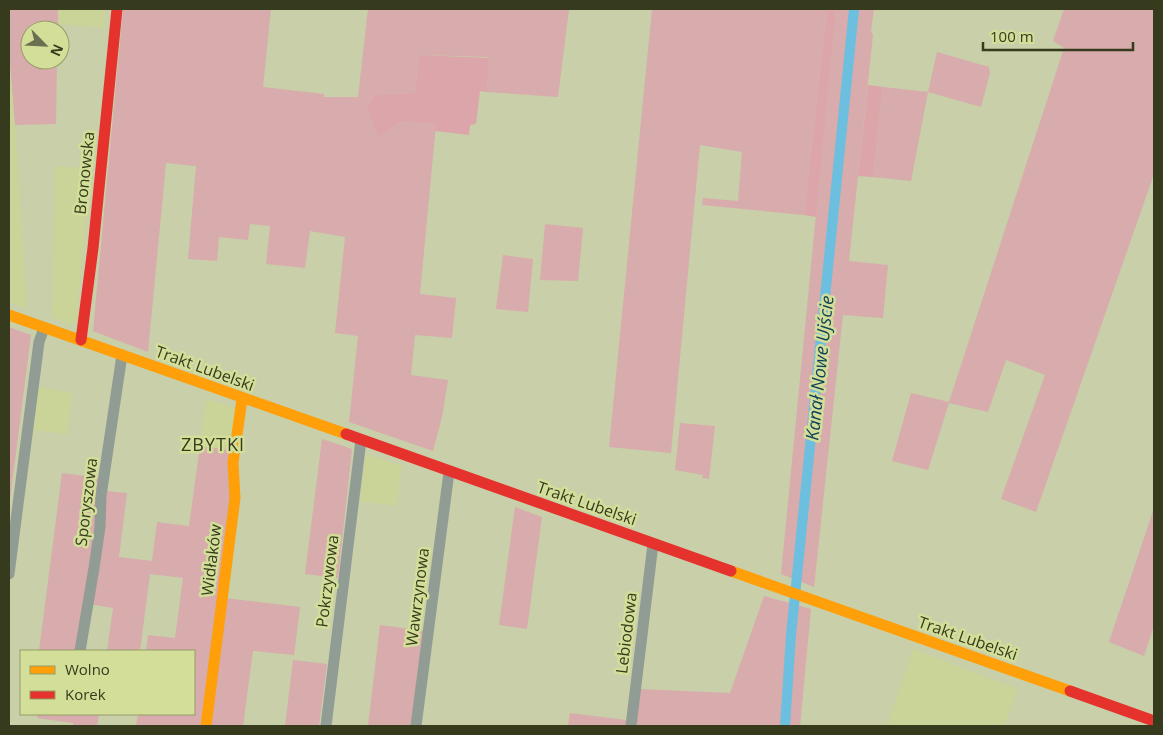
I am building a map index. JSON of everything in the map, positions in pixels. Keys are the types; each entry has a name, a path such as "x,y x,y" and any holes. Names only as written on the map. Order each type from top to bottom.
{"street":[{"name":"Bronowska","path":"81,340 88,293 116,9"},
{"name":"Trakt Lubelski","path":"9,315 1154,721"},
{"path":"9,574 39,342 44,328"},
{"name":"Sporyszowa","path":"80,650 94,568 101,496 122,355"},
{"name":"Widłaków","path":"206,726 236,498 233,462 242,399"},
{"name":"Pokrzywowa","path":"326,726 361,440"},
{"name":"Wawrzynowa","path":"416,726 449,472"},
{"name":"Lebiodowa","path":"631,726 653,544"}],"shaded area":[{"path":"9,9 58,9 58,20 20,20 20,70 57,70 56,124 15,125 9,50"},
{"path":"58,9 105,9 105,28 70,25 70,20 58,20"},
{"path":"123,9 271,9 263,87 324,94 324,97 358,97 368,9 569,9 558,97 487,92 489,57 419,55 415,93 382,94 398,122 436,124 420,294 456,298 452,338 415,335 411,375 448,380 442,417 433,451 349,422 358,336 335,333 345,237 310,231 305,268 266,264 270,226 250,224 248,240 219,237 217,261 188,259 196,166 166,163 148,352 93,331"},
{"path":"652,9 827,9 804,215 702,205 703,198 738,201 742,152 700,145 671,453 609,447"},
{"path":"827,9 836,9 816,217 804,215"},
{"path":"836,9 874,9 871,31 873,35 849,261 888,265 883,318 843,315 814,587 781,574"},
{"path":"1064,9 1154,9 1154,174 1036,512 1001,499 1045,375 1006,360 988,412 949,403 928,470 892,461 911,393 949,402 1064,48 1053,41"},
{"path":"9,50 15,125 27,309 9,302"},
{"path":"937,52 989,67 990,73 981,107 928,92"},
{"path":"419,55 489,58 487,92 480,91 476,124 470,125 469,135 435,131 435,124 399,122 378,137 368,108 374,97 382,94 415,93"},
{"path":"868,85 883,87 873,177 858,176"},
{"path":"883,87 928,92 911,181 873,177"},
{"path":"55,166 91,169 77,313 79,318 71,325 52,318"},
{"path":"545,224 583,228 578,281 540,280"},
{"path":"503,255 533,259 528,312 496,309"},
{"path":"9,327 31,335 9,507"},
{"path":"39,387 72,393 67,434 33,430"},
{"path":"206,399 235,408 230,450 200,446"},
{"path":"680,423 715,426 709,479 702,478 703,475 675,470"},
{"path":"322,439 352,449 338,578 305,574"},
{"path":"200,446 230,450 232,490 202,726 136,726 138,715 195,715 195,650 146,650 148,635 175,638 183,578 150,574 140,650 107,650 113,608 89,604 106,491 127,493 119,557 152,561 157,522 189,526"},
{"path":"366,454 402,466 396,506 360,501"},
{"path":"62,473 101,478 97,528 77,650 39,650"},
{"path":"515,507 542,517 527,629 499,625"},
{"path":"1154,508 1154,626 1144,656 1109,642"},
{"path":"764,596 811,609 800,726 636,726 640,689 730,693"},
{"path":"225,598 300,607 294,655 253,651 243,726 208,726"},
{"path":"380,625 425,631 411,726 368,726"},
{"path":"913,649 1018,689 1004,726 887,726"},
{"path":"293,660 327,664 319,726 285,726"},
{"path":"570,713 626,720 626,726 568,726"},
{"path":"37,715 99,715 97,726 73,726 73,723 37,718"}],"waterway":[{"name":"Kanał Nowe Ujście","path":"785,726 791,635 854,9"}],"traffic: slow":[{"path":"9,315 346,434"},
{"path":"206,726 235,498 233,463 242,399"},
{"path":"731,571 1070,691"}],"traffic: jam":[{"path":"81,340 93,248 117,9"},
{"path":"346,434 731,571"},
{"path":"1070,691 1154,721"}],"district":[{"name":"ZBYTKI","path":"213,444"}]}
